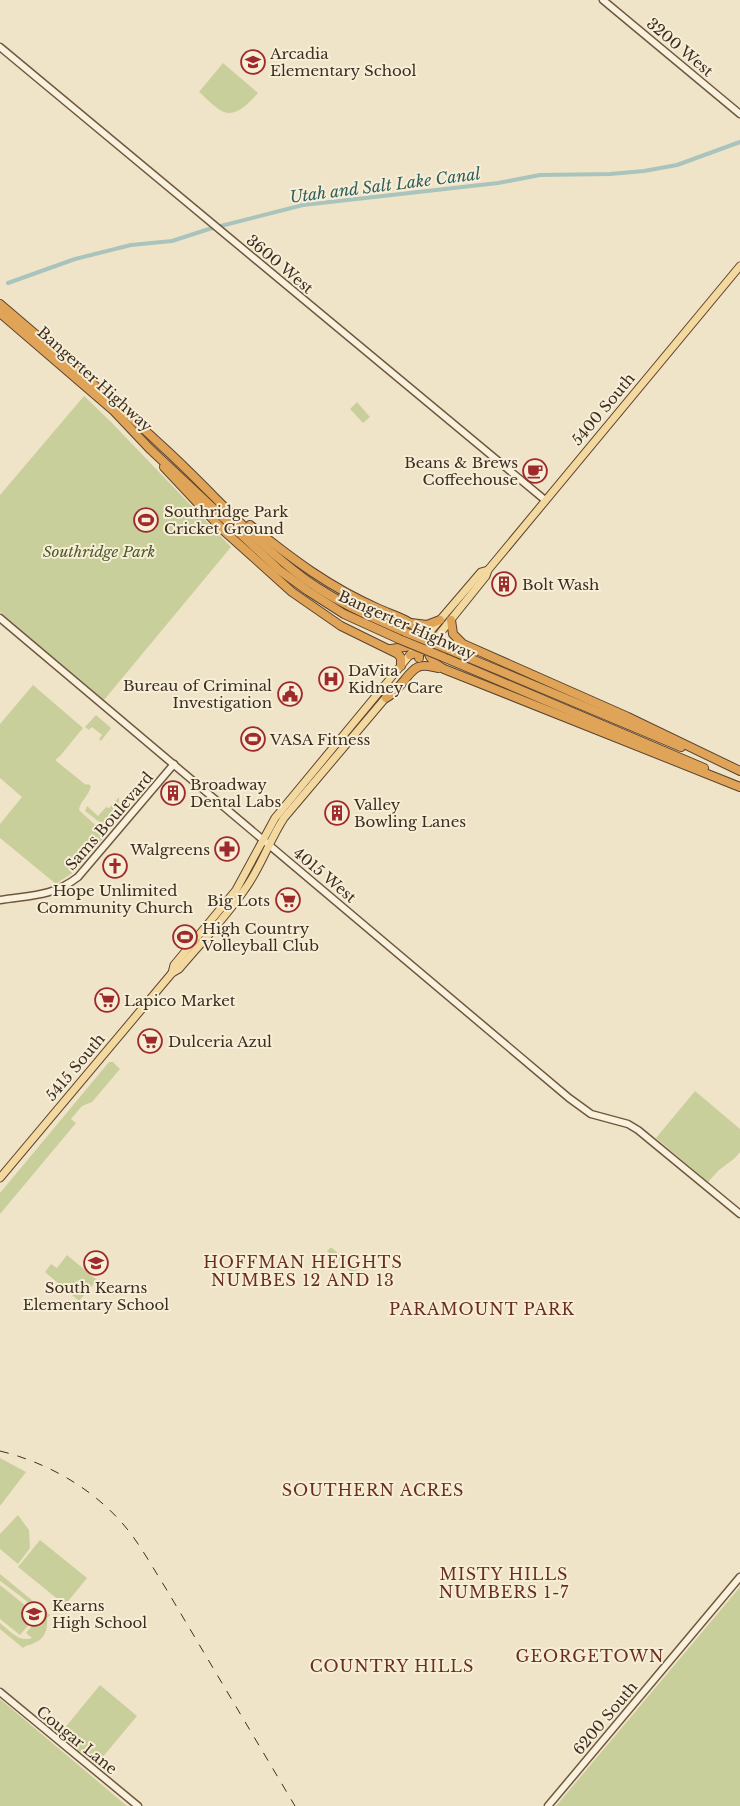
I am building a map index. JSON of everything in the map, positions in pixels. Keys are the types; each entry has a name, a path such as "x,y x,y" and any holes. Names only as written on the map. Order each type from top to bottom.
{"highway":[{"name":"Bangerter Highway","path":"0,304 98,388 268,549 300,576 344,604 405,632 740,772"},
{"name":"Bangerter Highway","path":"0,313 114,411 149,448 264,557 295,582 344,614 399,639 646,742 740,786"},
{"path":"149,448 200,507 283,586 334,622 391,649 400,656 401,666"},
{"path":"199,482 246,522 318,577 346,593 410,623 419,631 424,647 434,664 740,786"},
{"path":"410,623 427,625 440,620"},
{"path":"451,620 453,634 466,646 635,720 740,772"},
{"path":"391,649 449,644 466,646"},
{"path":"410,655 424,647"},
{"path":"386,698 394,694 418,667 444,669"}],"main road":[{"name":"5400 South","path":"424,647 451,620 486,576 488,570 545,500 740,266"},
{"name":"5400 South","path":"266,842 284,818 386,698 424,647 440,620 481,572 488,570"},
{"path":"266,842 284,807 410,655"},
{"path":"349,743 353,732 370,708 373,699"},
{"path":"322,775 344,741 347,731"},
{"name":"5415 South","path":"0,1178 3,1170 239,898 254,875 266,842"}],"street":[{"name":"3200 West","path":"603,0 740,114"},
{"name":"3600 West","path":"0,47 545,500"},
{"name":"4015 West","path":"0,618 583,1109 600,1117 628,1124 644,1134 740,1214"},
{"name":"Sams Boulevard","path":"0,900 49,893 64,887 78,877 174,764"},
{"name":"6200 South","path":"548,1806 740,1577"},
{"name":"Cougar Lane","path":"0,1692 138,1806"}],"green space":[{"path":"223,63 258,93 239,110 229,113 221,111 199,92"},
{"name":"Southridge Park","path":"84,396 231,547 104,700 0,612 0,495"},
{"path":"357,402 370,417 363,423 350,409"},
{"path":"33,685 83,728 55,760 86,785 91,786 79,810 106,835 75,871 56,884 0,838 0,824 22,797 0,778 0,724"},
{"path":"96,715 111,728 101,741 99,739 102,735 92,727 89,730 85,727"},
{"path":"119,797 119,805 102,824 85,811 87,806 98,816"},
{"path":"109,1062 113,1062 120,1069 92,1102 82,1106 71,1119 76,1123 0,1214 0,1193"},
{"path":"695,1091 740,1129 740,1152 708,1182 656,1138"},
{"path":"330,1248 357,1271 354,1274 342,1267 344,1264 338,1259 335,1262 332,1260 334,1257 327,1251"},
{"path":"67,1255 97,1280 79,1301 45,1272 51,1264 57,1268"},
{"path":"0,1458 26,1472 0,1506"},
{"path":"18,1515 29,1530 30,1548 18,1564 0,1549 0,1534"},
{"path":"40,1540 87,1578 65,1605 18,1567"},
{"path":"0,1574 50,1615 47,1618 46,1630 41,1639 23,1648 0,1629 0,1623 14,1635 27,1639 32,1638 26,1633 36,1621 42,1626 42,1620 27,1601 0,1581"},
{"path":"0,1585 37,1615 20,1635 0,1619"},
{"path":"740,1587 740,1806 556,1806"},
{"path":"100,1685 137,1716 96,1765 59,1735"},
{"path":"0,1699 127,1806 0,1806"}],"waterway":[{"name":"Utah and Salt Lake Canal","path":"8,283 75,259 131,245 172,241 209,229 303,205 498,183 540,175 610,174 644,171 677,165 740,142"}],"railway":[{"path":"0,1451 36,1463 70,1480 101,1502 128,1530 165,1587 295,1806"}],"place":[{"name":"Arcadia Elementary School","path":"253,62"},
{"name":"Beans & Brews Coffeehouse","path":"535,471"},
{"name":"Southridge Park Cricket Ground","path":"146,520"},
{"name":"Bolt Wash","path":"504,584"},
{"name":"DaVita Kidney Care","path":"331,679"},
{"name":"Bureau of Criminal Investigation","path":"290,694"},
{"name":"VASA Fitness","path":"253,739"},
{"name":"Broadway Dental Labs","path":"173,793"},
{"name":"Valley Bowling Lanes","path":"337,813"},
{"name":"Walgreens","path":"227,849"},
{"name":"Hope Unlimited Community Church","path":"115,866"},
{"name":"Big Lots","path":"288,900"},
{"name":"High Country Volleyball Club","path":"185,937"},
{"name":"Lapico Market","path":"107,1000"},
{"name":"Dulceria Azul","path":"150,1041"},
{"name":"South Kearns Elementary School","path":"96,1263"},
{"name":"Kearns High School","path":"34,1614"}],"district":[{"name":"HOFFMAN HEIGHTS NUMBES 12 AND 13","path":"303,1271"},
{"name":"PARAMOUNT PARK","path":"482,1309"},
{"name":"SOUTHERN ACRES","path":"373,1490"},
{"name":"MISTY HILLS NUMBERS 1-7","path":"504,1583"},
{"name":"GEORGETOWN","path":"590,1656"},
{"name":"COUNTRY HILLS","path":"392,1666"}]}
